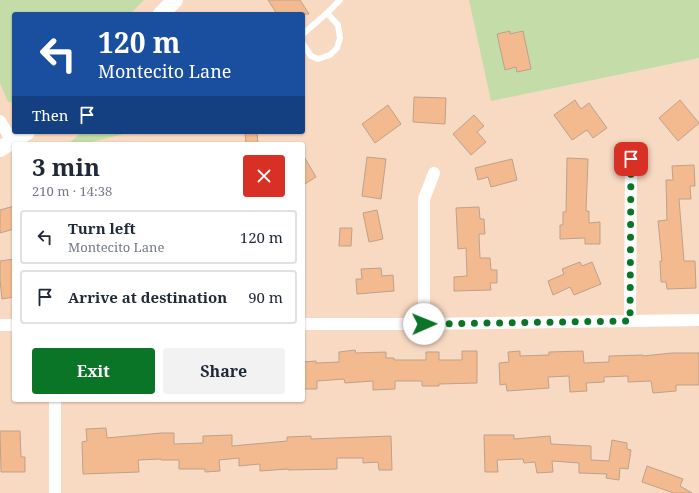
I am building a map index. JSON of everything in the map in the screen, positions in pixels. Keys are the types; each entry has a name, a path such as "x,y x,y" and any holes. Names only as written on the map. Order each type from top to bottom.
{"main road":[{"path":"163,12 175,0"},
{"path":"13,142 24,134"}],"street":[{"path":"0,120 9,145"},
{"path":"630,321 631,159"},
{"path":"424,324 424,199 434,173"},
{"path":"305,324 424,324 699,320"},
{"path":"0,325 12,325"},
{"path":"55,402 55,493"}],"lane":[{"path":"305,32 340,0"},
{"path":"305,47 311,56 318,59 330,55 337,48 340,38 338,25 327,13"}],"green space":[{"path":"0,0 144,0 132,12 12,12 12,103 8,102 0,83"},
{"path":"469,0 699,0 699,58 491,101"},
{"path":"80,134 124,134 91,142 70,142"}],"building":[{"path":"268,0 300,0 309,14 305,14 305,12 276,12"},
{"path":"510,31 510,34 523,31 531,69 517,72 516,67 505,70 497,34"},
{"path":"414,97 446,98 445,124 413,122"},
{"path":"575,100 581,109 589,103 607,128 593,138 587,130 572,140 554,115"},
{"path":"680,100 699,123 678,141 659,118"},
{"path":"388,105 401,124 375,143 362,124"},
{"path":"474,115 484,126 477,132 486,142 471,155 453,134"},
{"path":"245,134 257,134 258,142 246,142"},
{"path":"367,157 386,159 381,199 362,196"},
{"path":"305,158 316,177 305,184"},
{"path":"567,158 588,159 586,211 589,211 589,223 600,222 600,244 585,244 585,238 560,239 560,225 563,225 563,212 566,212"},
{"path":"512,159 517,180 491,187 488,177 478,180 475,168"},
{"path":"694,165 695,186 690,186 691,199 679,199 684,261 695,261 696,288 667,289 666,282 661,282 660,261 662,261 658,221 667,220 666,180 673,180 672,166"},
{"path":"12,207 12,230 0,233 0,210"},
{"path":"479,207 480,219 484,219 485,234 479,234 480,258 490,258 491,270 497,270 497,283 490,283 491,290 454,291 454,277 467,276 466,248 458,249 456,208"},
{"path":"377,210 383,239 369,242 363,213"},
{"path":"340,228 352,228 351,246 339,246"},
{"path":"12,259 12,297 2,299 0,261"},
{"path":"580,262 582,266 592,262 601,284 574,295 570,287 553,295 548,281 564,274 562,269"},
{"path":"381,268 382,276 393,275 394,291 357,294 356,279 362,279 361,269"},
{"path":"355,350 356,353 386,352 386,358 394,358 394,360 426,360 426,352 439,352 439,360 462,360 462,351 477,351 477,383 422,386 422,381 395,381 395,389 373,390 373,381 345,383 344,379 317,381 317,389 305,389 305,362 339,362 339,352"},
{"path":"520,351 520,356 549,355 549,352 583,351 584,363 609,362 609,356 699,353 699,385 676,385 676,391 653,393 651,381 628,382 628,376 604,377 604,382 586,383 587,391 570,392 569,376 548,377 549,388 507,391 506,384 500,385 499,363 509,362 508,352"},
{"path":"106,428 107,438 174,433 174,444 203,443 203,436 232,435 232,446 287,441 287,437 311,436 311,439 391,436 392,470 379,470 378,462 363,463 363,458 337,458 337,469 288,469 260,471 260,464 239,466 239,458 219,460 220,471 205,472 205,469 179,469 179,460 161,459 138,460 139,472 83,474 82,442 87,441 86,429"},
{"path":"0,431 20,431 21,457 25,457 25,472 1,472"},
{"path":"484,435 514,435 514,439 550,436 551,444 591,446 591,460 609,461 612,440 627,443 627,449 631,450 628,469 620,468 619,480 606,478 607,474 579,473 579,463 552,461 553,472 537,473 535,462 524,463 523,459 497,460 498,472 485,472"},
{"path":"647,466 683,479 680,486 692,493 674,493 642,482"}],"route":[{"path":"424,324 630,321 631,159"}]}
